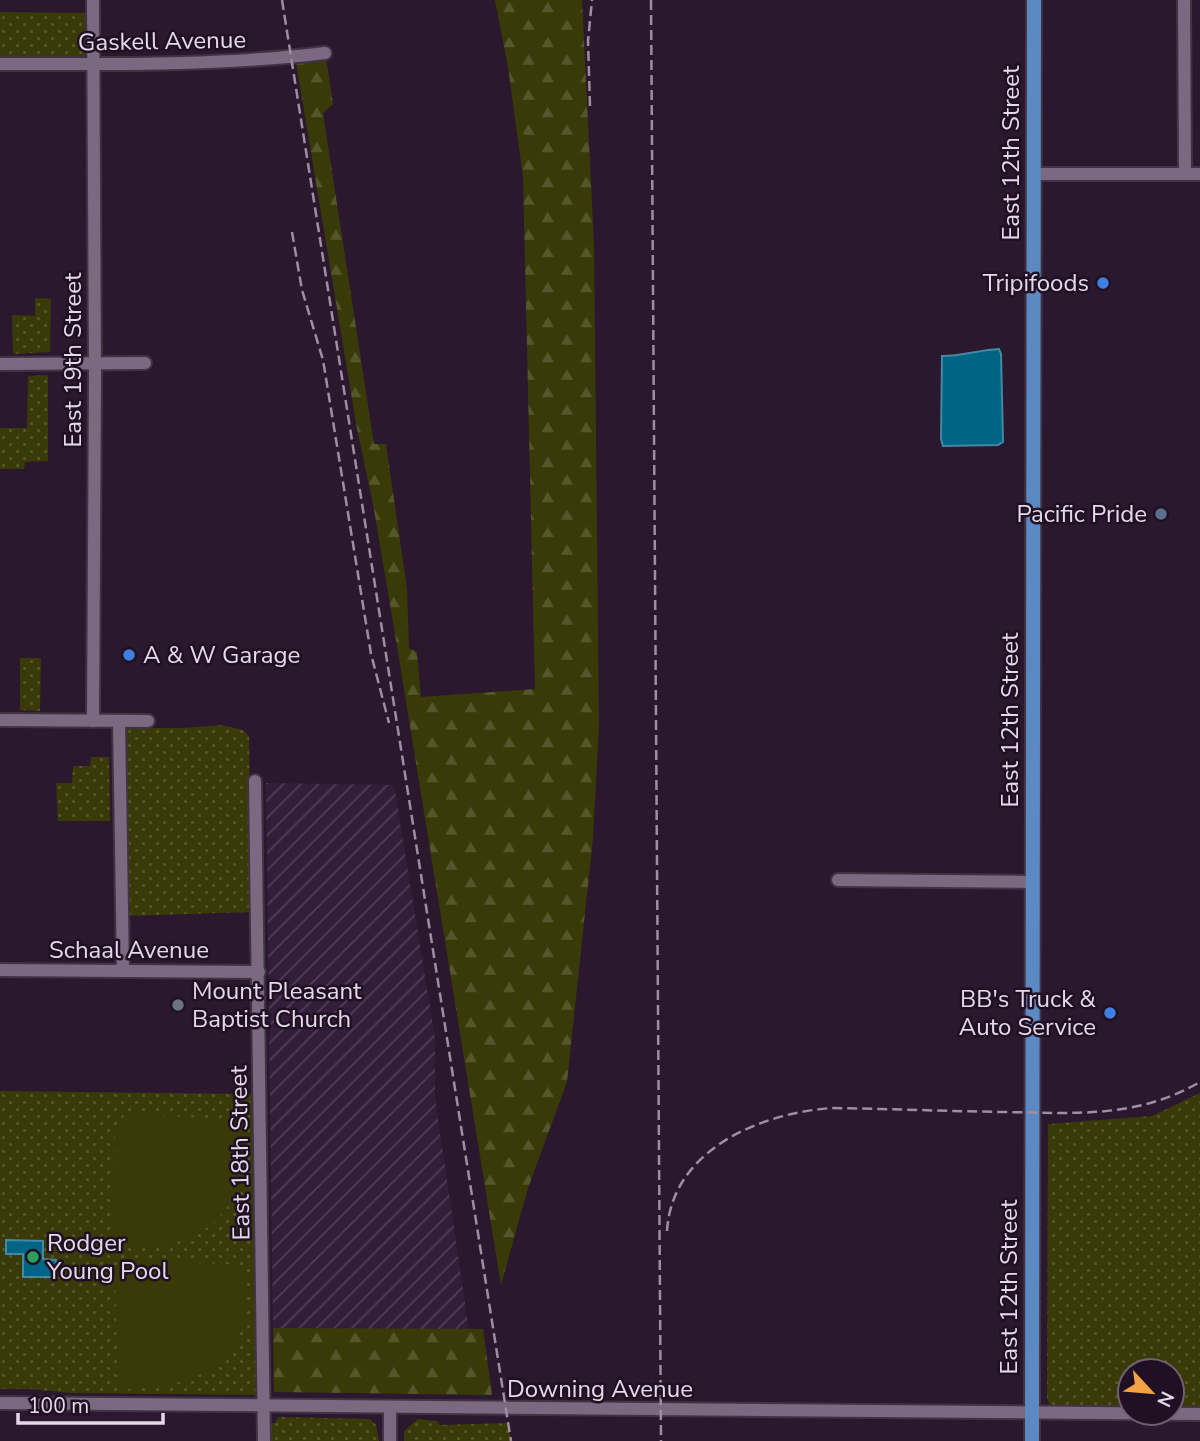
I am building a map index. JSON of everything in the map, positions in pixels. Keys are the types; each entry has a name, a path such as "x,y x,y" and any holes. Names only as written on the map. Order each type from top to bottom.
{"main road":[{"name":"East 12th Street","path":"1032,1441 1034,0"}],"street":[{"name":"East 19th Street","path":"93,0 93,721"},
{"path":"1184,0 1185,174"},
{"name":"Gaskell Avenue","path":"0,64 273,59 325,53"},
{"path":"1034,174 1200,174"},
{"path":"0,364 145,363"},
{"path":"0,720 148,721"},
{"path":"119,721 122,971"},
{"name":"East 18th Street","path":"255,781 264,1441"},
{"path":"838,880 1033,882"},
{"name":"Schaal Avenue","path":"0,970 259,972"},
{"name":"Downing Avenue","path":"0,1403 1200,1414"},
{"path":"390,1408 390,1441"}],"shaded area":[{"path":"266,783 394,785 435,1038 435,1099 469,1330 273,1328"}],"green space":[{"path":"495,0 582,0 594,245 599,727 593,838 567,1082 528,1188 501,1285 395,634 357,429 296,62 326,57 333,104 323,113 374,444 386,444 407,589 409,648 417,652 421,697 535,689 523,177 508,67"},
{"path":"0,12 88,13 87,55 85,58 0,58"},
{"path":"35,298 51,299 50,352 13,354 12,315 35,316"},
{"path":"48,375 48,461 25,462 24,469 0,469 0,428 27,428 28,376"},
{"path":"20,658 41,658 40,711 20,710"},
{"path":"222,725 243,730 249,736 251,912 127,916 122,728"},
{"path":"91,757 109,757 110,821 58,821 56,783 72,783 73,766 90,766"},
{"path":"0,1091 253,1094 256,1395 70,1393 0,1389"},
{"path":"1200,1093 1200,1410 1186,1410 1186,1357 1116,1357 1116,1409 1054,1408 1047,1399 1048,1124 1152,1116"},
{"path":"126,1113 245,1121 239,1180 231,1201 206,1229 172,1242 113,1246 115,1129"},
{"path":"125,1259 243,1265 245,1314 239,1336 229,1353 198,1376 159,1386 118,1389 115,1272"},
{"path":"273,1328 483,1329 492,1395 274,1392"},
{"path":"278,1417 370,1419 376,1425 379,1441 271,1441 271,1423 275,1423"},
{"path":"418,1419 437,1421 440,1425 508,1423 511,1441 404,1441 404,1431"}],"water":[{"path":"999,349 1003,442 998,445 943,446 942,356"},
{"name":"Rodger Young Pool","path":"6,1240 43,1241 43,1259 56,1260 55,1277 23,1277 23,1254 6,1254"}],"railway":[{"path":"282,0 511,1441"},
{"path":"590,106 588,41 592,0"},
{"path":"651,0 661,1441"},
{"path":"292,232 302,290 323,360 371,654 389,723"},
{"path":"667,1231 673,1202 685,1178 703,1157 750,1127 777,1118 832,1108 1054,1113 1104,1111 1152,1102 1200,1082"}],"place":[{"name":"Tripifoods","path":"1103,283"},
{"name":"Pacific Pride","path":"1161,514"},
{"name":"A & W Garage","path":"129,655"},
{"name":"Mount Pleasant Baptist Church","path":"178,1005"},
{"name":"BB's Truck & Auto Service","path":"1110,1013"},
{"name":"Rodger Young Pool","path":"33,1257"}]}
